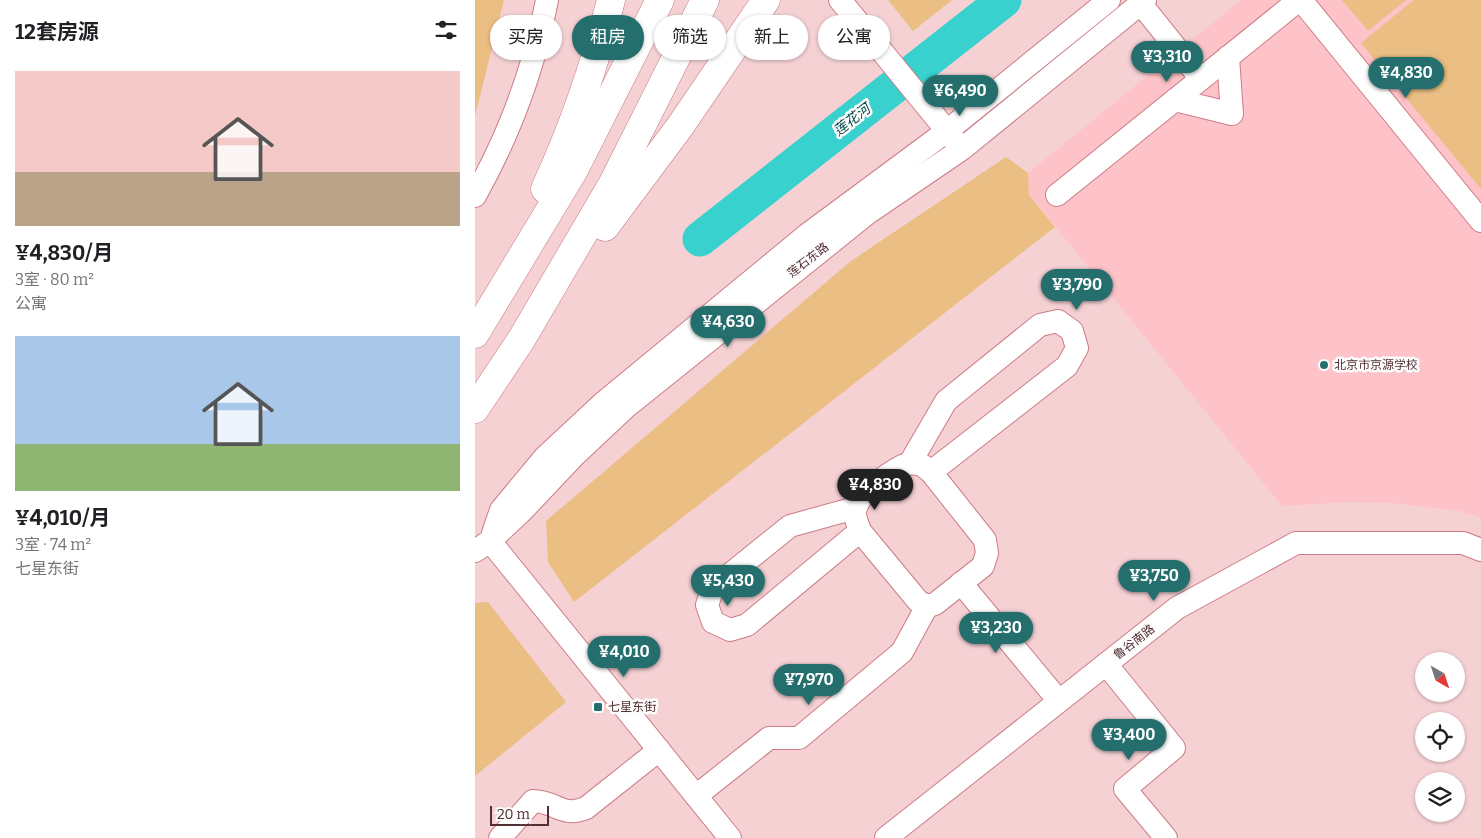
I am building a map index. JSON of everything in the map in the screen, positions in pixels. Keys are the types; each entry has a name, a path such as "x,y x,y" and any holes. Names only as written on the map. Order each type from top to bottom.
{"highway":[{"path":"480,327 559,159 598,56 611,0"},
{"path":"480,327 574,170 660,0"},
{"path":"475,409 521,340 681,124 766,0"},
{"path":"521,340 613,183 703,4"}],"street":[{"path":"475,196 516,111 541,34 547,0"},
{"path":"841,0 961,149"},
{"name":"莲石东路","path":"482,546 501,510 545,457 603,403 808,234 947,131 1109,0"},
{"path":"1057,195 1300,0 1481,222"},
{"path":"1143,2 1201,79"},
{"name":"莲石东路","path":"482,546 625,408 867,213 961,149 1143,2"},
{"path":"1175,100 1231,114 1228,57"},
{"path":"909,463 946,401 1040,324 1058,321 1073,331 1077,348 1067,366 931,472"},
{"path":"909,463 922,465 931,472 985,540 987,553 983,566 935,604 927,606 918,601 860,530 855,508 862,496 897,467 909,463"},
{"path":"855,508 790,526 713,588 707,604 713,622 730,630 747,625 860,530"},
{"name":"鲁谷南路","path":"886,838 1177,608 1296,543 1463,543 1481,550"},
{"path":"482,546 659,750 730,838"},
{"path":"961,583 1059,701"},
{"path":"696,796 769,738 799,738 902,652 927,606"},
{"path":"1106,664 1174,748 1125,789 1166,838"},
{"path":"500,838 533,801 545,801 567,812 575,813 586,808 659,750"}],"shaded area":[{"path":"475,0 504,0 500,15 490,15 490,56 475,116"},
{"path":"888,0 952,0 913,31"},
{"name":"北京市京源学校","path":"1241,0 1481,0 1481,518 1460,511 1391,503 1351,502 1282,506 1029,194 1028,173"},
{"path":"1342,0 1406,0 1368,31"},
{"path":"1414,0 1481,0 1481,189 1361,43"},
{"path":"1006,157 1028,173 1029,195 1055,227 574,602 548,562 546,521 851,261"},
{"path":"488,602 566,702 475,776 475,603"}],"waterway":[{"name":"莲花河","path":"700,239 1004,0"}],"place":[{"name":"北京市京源学校","path":"1324,365"},
{"name":"七星东街","path":"598,707"}]}
